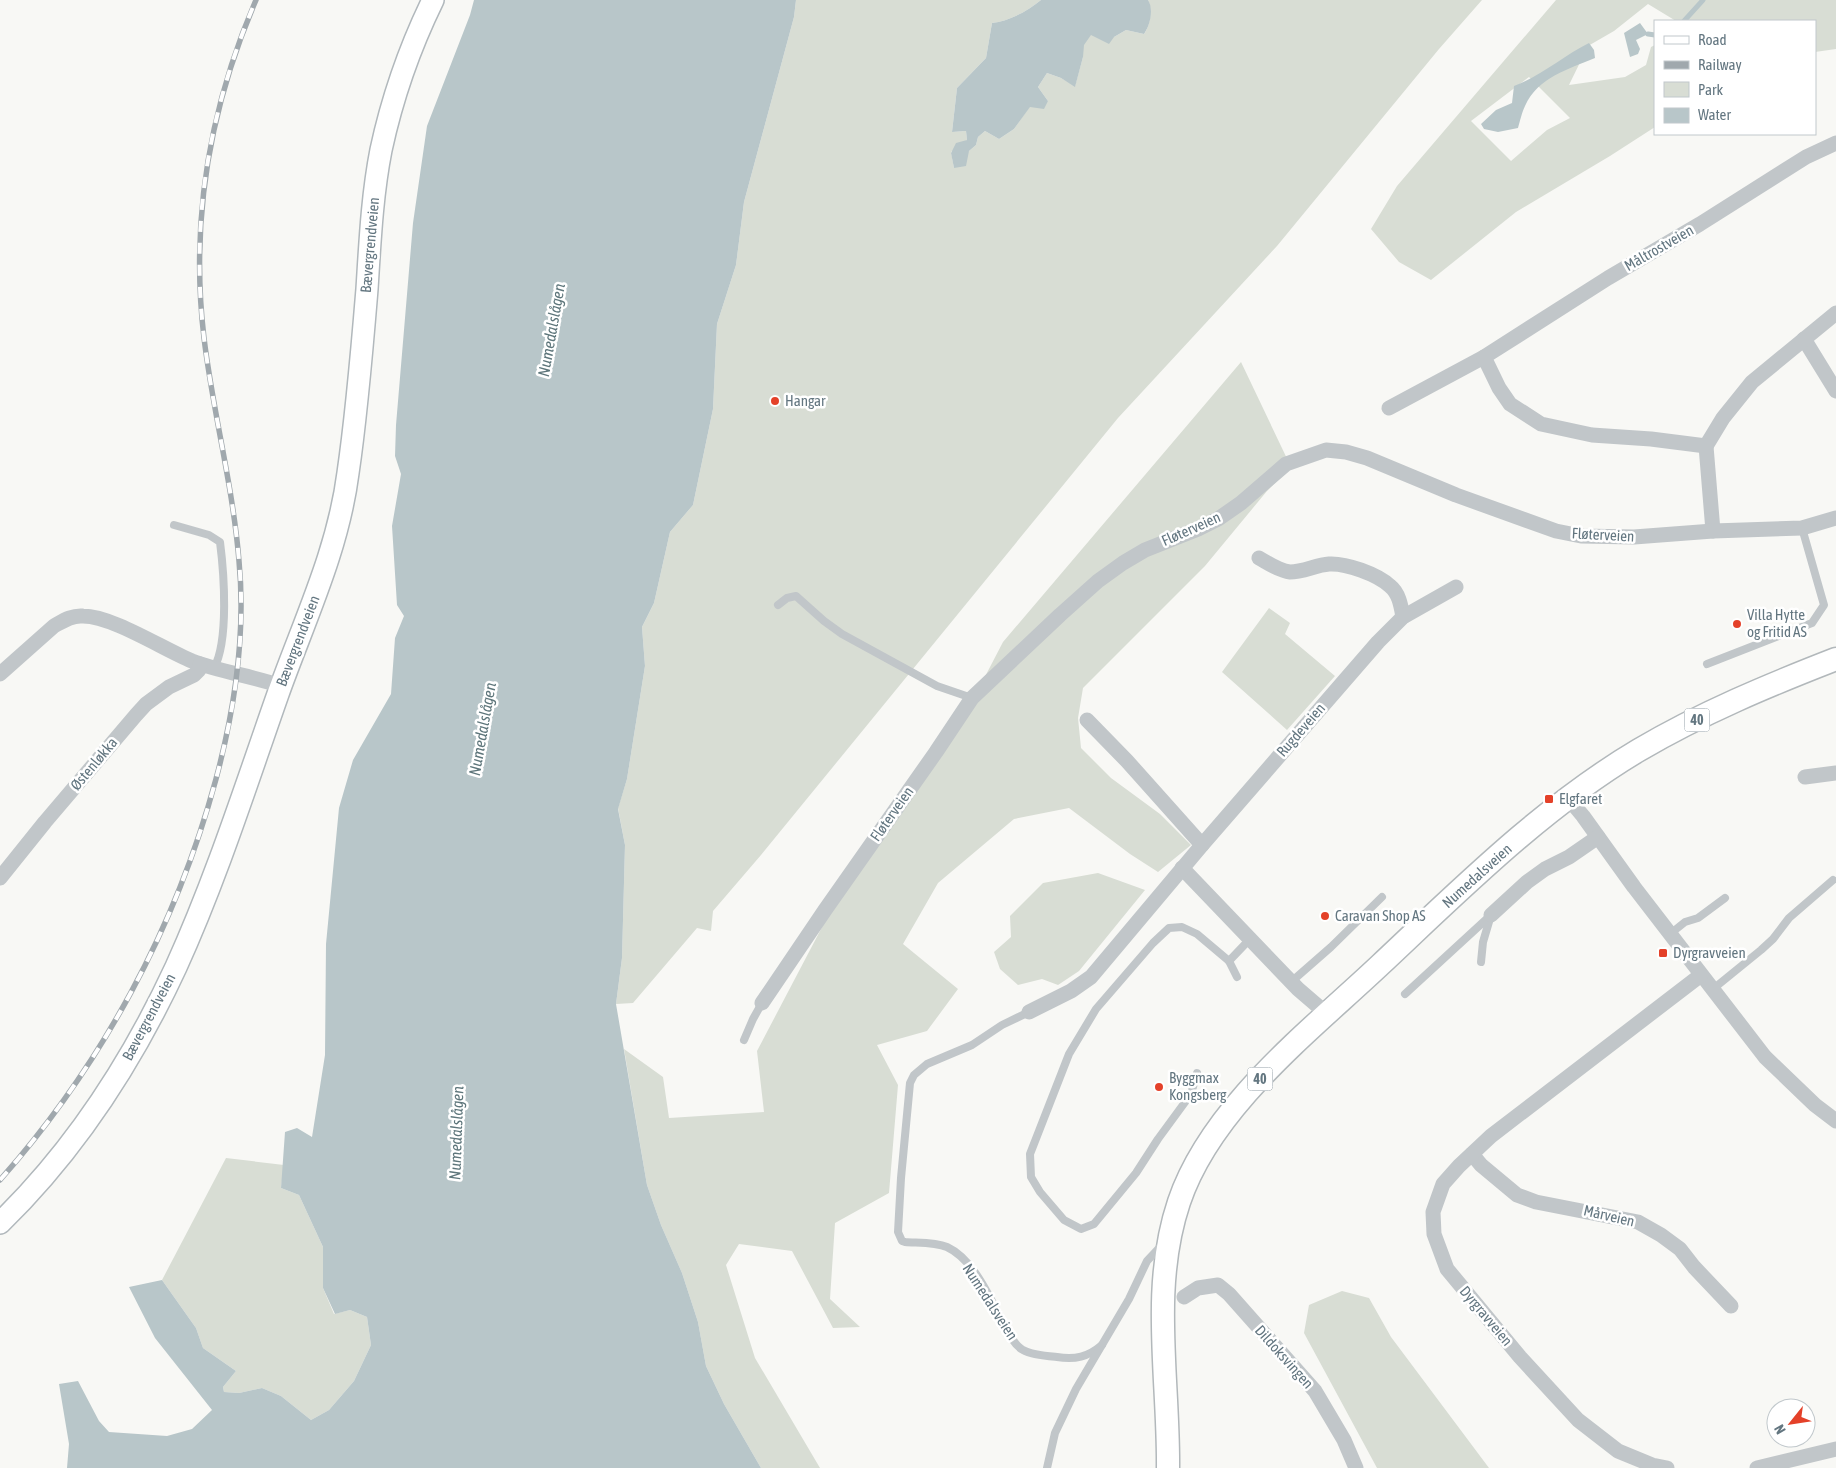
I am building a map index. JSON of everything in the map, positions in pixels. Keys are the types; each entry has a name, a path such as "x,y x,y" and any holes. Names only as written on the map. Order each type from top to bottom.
{"main road":[{"name":"Bævergrendveien","path":"0,1223 42,1180 79,1135 106,1094 160,1000 177,965 207,892 281,686 325,572 339,525 350,454 360,367 373,197 381,150 397,92 433,0"},
{"name":"Numedalsveien","path":"1168,1468 1162,1302 1166,1251 1180,1199 1189,1177 1220,1127 1257,1082 1474,877 1568,798 1618,763 1666,735 1744,697 1836,659"}],"street":[{"name":"Måltrostveien","path":"1389,408 1484,357 1608,278 1700,224 1806,157 1836,143"},
{"path":"1713,531 1706,446 1723,418 1752,382 1836,313"},
{"path":"1804,339 1836,391"},
{"path":"1484,357 1499,388 1510,404 1540,424 1592,435 1651,439 1706,446"},
{"name":"Fløterveien","path":"762,1003 972,698 1060,615 1098,581 1122,563 1145,550 1218,519 1241,503 1286,464 1326,450 1346,452 1367,458 1414,479 1556,531 1582,536 1634,538 1713,531 1802,528 1836,518"},
{"path":"1259,558 1279,569 1290,572 1331,564 1345,565 1368,573 1391,586 1400,600 1403,617"},
{"name":"Rugdeveien","path":"1029,1012 1071,991 1091,977 1182,868 1378,642 1403,617 1456,586"},
{"path":"0,674 54,626 64,620 82,616 95,617 121,627 207,666 281,686"},
{"name":"Østenløkka","path":"0,878 45,822 146,704 169,687 194,675 207,666"},
{"path":"1087,720 1128,761 1202,845"},
{"path":"1805,777 1836,773"},
{"path":"1568,798 1765,1057 1815,1105 1836,1121"},
{"path":"1491,915 1545,869 1569,857 1598,836"},
{"path":"1182,868 1291,982 1327,1014"},
{"name":"Dyrgravveien","path":"1667,1468 1652,1465 1618,1451 1578,1420 1520,1357 1447,1269 1434,1234 1433,1212 1443,1184 1472,1154 1528,1107 1701,975"},
{"name":"Mårveien","path":"1472,1154 1481,1165 1517,1195 1536,1202 1638,1222 1661,1235 1680,1249 1694,1267 1731,1306"},
{"name":"Dildoksvingen","path":"1184,1297 1198,1288 1218,1285 1229,1294 1315,1391 1344,1440 1356,1468"},
{"path":"1757,1468 1836,1450"}],"lane":[{"path":"174,525 210,534 220,542 223,618 219,656 207,666"},
{"path":"1707,664 1812,623 1824,605 1802,528"},
{"path":"778,604 787,598 796,596 842,634 937,686 972,698"},
{"path":"1713,989 1761,950 1773,939 1789,918 1834,880"},
{"path":"1291,982 1382,897"},
{"path":"1670,934 1685,922 1698,918 1725,898"},
{"path":"1481,962 1483,942 1491,915"},
{"path":"1404,994 1491,915"},
{"path":"1197,1073 1191,1094 1136,1173 1099,1219 1094,1224 1081,1229 1064,1220 1040,1192 1031,1176 1030,1154 1068,1054 1096,1009 1153,943 1170,928 1182,927 1197,934 1229,961 1237,977"},
{"path":"1229,961 1250,939"},
{"path":"744,1040 762,1003"},
{"name":"Numedalsveien","path":"1029,1012 1002,1024 972,1045 927,1064 914,1075 910,1083 900,1178 898,1232 902,1241 905,1242 947,1247 972,1268 1011,1337 1022,1350 1044,1355 1076,1358 1092,1354 1102,1345"},
{"name":"Numedalsveien","path":"1047,1468 1055,1433 1076,1389 1129,1300 1147,1261 1169,1238"}],"green space":[{"path":"796,0 1041,0 1018,15 992,23 986,58 957,88 952,132 966,131 967,140 951,152 954,168 976,145 978,137 985,131 999,139 1014,129 1030,106 1048,101 1038,87 1047,73 1075,86 1083,57 1083,45 1091,34 1114,37 1126,30 1144,34 1150,17 1150,4 1148,0 1482,0 1439,49 1277,246 1118,418 761,855 713,911 711,931 697,928 633,1003 616,1004 622,958 625,845 618,808 627,779 645,666 642,627 654,603 670,532 693,505 713,409 717,324 736,265 744,202 794,17"},
{"path":"1556,0 1836,0 1836,49 1816,52 1816,20 1674,20 1648,4 1614,31 1588,46 1569,85 1625,77 1646,65 1651,47 1654,46 1654,128 1516,212 1431,280 1399,262 1371,229 1397,186","holes":["1529,77 1570,118 1547,130 1511,161 1471,121"]},
{"path":"1241,362 1291,467 1267,491 1205,566 1083,688 1078,718 1081,748 1111,778 1160,814 1191,845 1158,872 1130,854 1069,808 1014,819 938,883 903,944 958,989 927,1031 877,1045 898,1085 889,1193 835,1223 830,1299 860,1327 833,1328 792,1251 739,1244 726,1265 755,1358 820,1468 761,1468 724,1404 706,1366 698,1322 682,1273 661,1225 647,1185 624,1049 663,1077 669,1118 764,1112 757,1051 831,910 964,717 1003,642"},
{"path":"1269,608 1290,623 1285,634 1335,676 1287,730 1222,672"},
{"path":"1098,873 1145,890 1079,971 1058,985 1042,979 1018,985 1000,969 994,952 1011,937 1010,916 1043,883"},
{"path":"226,1158 284,1165 281,1188 299,1195 323,1247 323,1288 334,1314 350,1310 367,1317 371,1345 354,1381 329,1410 311,1420 281,1396 262,1388 239,1393 224,1392 223,1387 236,1371 203,1348 196,1328 162,1280"},
{"path":"1342,1291 1369,1298 1391,1337 1489,1468 1377,1468 1304,1333 1309,1305"}],"water":[{"name":"Numedalslågen","path":"474,0 796,0 794,17 744,202 736,265 717,324 713,409 693,505 670,532 654,603 642,627 645,666 627,779 618,809 625,845 622,958 616,1004 647,1185 661,1225 682,1273 698,1322 706,1366 724,1404 761,1468 67,1468 69,1444 59,1384 78,1381 99,1421 109,1432 167,1436 192,1429 212,1410 155,1338 129,1287 162,1280 196,1328 203,1348 236,1371 223,1387 224,1392 239,1393 262,1388 281,1396 311,1420 329,1410 354,1381 371,1345 367,1317 350,1310 335,1314 323,1288 323,1247 299,1195 281,1188 285,1132 297,1128 312,1137 325,1055 326,944 339,808 353,760 391,694 395,638 404,616 397,605 392,526 401,474 395,456 396,425 413,223 427,126"},
{"path":"1041,0 1148,0 1151,8 1148,27 1144,34 1126,30 1114,37 1109,44 1091,35 1084,45 1083,57 1075,87 1061,78 1047,73 1038,87 1048,101 1044,109 1030,107 1014,129 999,139 985,131 978,137 976,145 969,151 966,166 954,168 951,153 956,143 967,140 966,131 952,132 957,88 986,58 992,23 1018,15"},
{"path":"1640,23 1648,34 1636,40 1640,49 1638,54 1630,57 1624,33"},
{"path":"1589,43 1594,50 1595,58 1555,75 1538,88 1525,106 1518,128 1498,132 1484,129 1481,124 1496,110 1512,103 1514,86 1533,77"}],"waterway":[{"path":"1685,20 1703,0"},
{"path":"1648,34 1654,35"}],"railway":[{"path":"0,1180 37,1136 103,1042 157,941 180,888 199,834 216,779 229,725 240,644 241,589 232,505 204,338 200,294 200,251 202,208 215,124 226,82 256,0"}],"place":[{"name":"Hangar","path":"775,401"},
{"name":"Villa Hytte og Fritid AS","path":"1737,624"},
{"name":"Elgfaret","path":"1549,799"},
{"name":"Caravan Shop AS","path":"1325,916"},
{"name":"Dyrgravveien","path":"1663,953"},
{"name":"Byggmax Kongsberg","path":"1159,1087"}]}
